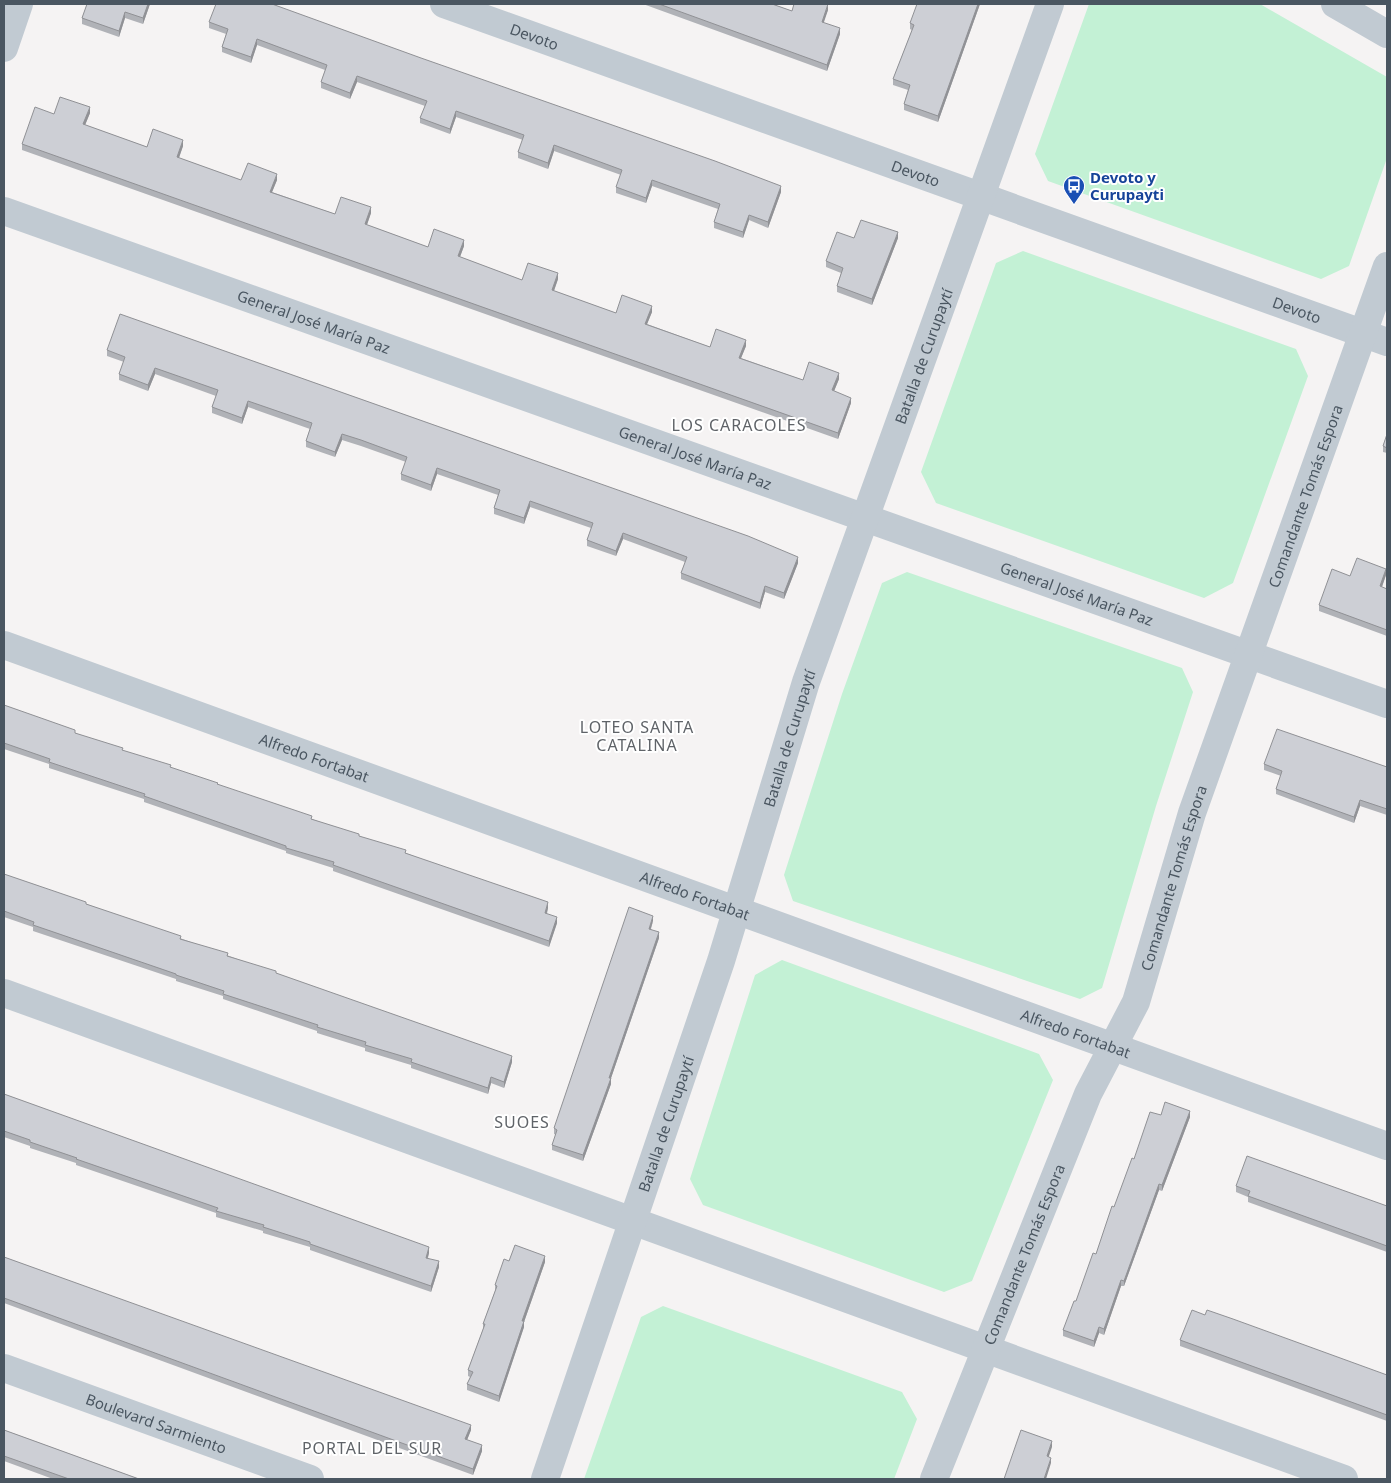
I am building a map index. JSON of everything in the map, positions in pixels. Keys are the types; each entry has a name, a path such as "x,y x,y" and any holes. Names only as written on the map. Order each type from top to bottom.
{"street":[{"path":"4,48 19,4"},
{"name":"Devoto","path":"444,4 1375,338"},
{"name":"Batalla de Curupaytí","path":"545,1479 633,1222 736,910 806,682 1050,4"},
{"path":"1334,4 1387,34"},
{"name":"General José María Paz","path":"4,211 1387,704"},
{"name":"Comandante Tomás Espora","path":"934,1479 1088,1094 1136,1002 1192,813 1248,654 1375,338 1387,266"},
{"name":"Alfredo Fortabat","path":"4,645 1387,1146"},
{"path":"4,993 1344,1479"},
{"name":"Boulevard Sarmiento","path":"4,1368 310,1479"}],"green space":[{"path":"1089,4 1260,4 1387,77 1387,158 1349,266 1321,279 1048,181 1035,154"},
{"path":"1023,251 1296,349 1308,376 1233,583 1204,598 936,503 921,472 996,263"},
{"path":"907,572 1182,668 1193,692 1156,806 1102,988 1080,999 793,901 784,875 842,694 882,583"},
{"path":"782,960 1039,1054 1053,1080 972,1281 944,1292 703,1205 690,1179 755,975"},
{"path":"663,1306 902,1392 917,1419 894,1479 584,1479 641,1317"}],"building":[{"path":"87,4 148,4 143,18 125,12 119,31 82,18"},
{"path":"216,4 272,4 781,186 768,222 749,215 743,232 714,222 720,204 652,180 646,198 616,187 622,170 554,145 548,163 518,152 524,135 456,111 450,129 420,118 427,101 357,76 350,93 321,82 327,65 257,39 251,57 222,47 228,29 209,22"},
{"path":"659,4 772,4 792,11 794,4 828,4 822,22 840,28 827,65"},
{"path":"917,4 978,4 938,116 904,104 910,85 893,79 914,25 910,23"},
{"path":"60,97 90,107 83,124 147,147 153,129 183,140 177,157 241,180 248,163 277,174 270,192 335,214 341,197 371,207 365,224 428,247 434,229 464,240 458,256 522,280 528,263 558,273 552,290 616,313 622,295 652,306 645,324 710,347 716,329 746,340 739,358 803,380 809,362 839,373 832,390 851,398 838,433 22,144 35,107 54,114"},
{"path":"861,220 898,232 872,299 837,286 843,268 826,261 837,232 854,238"},
{"path":"120,314 748,536 798,557 784,593 765,586 760,603 681,573 687,557 623,533 616,551 587,540 593,523 530,501 524,518 494,508 500,490 437,468 431,485 401,474 407,457 361,440 342,434 335,452 306,441 312,423 248,401 242,418 212,407 218,390 155,368 148,385 119,374 125,357 107,350"},
{"path":"1387,434 1387,448 1383,446"},
{"path":"1357,558 1386,569 1380,586 1387,589 1387,630 1319,605 1332,569 1350,576"},
{"path":"4,705 75,730 75,733 123,748 122,750 171,765 170,767 312,816 311,819 406,850 405,853 548,902 545,913 557,917 549,941 333,865 334,862 286,848 286,846 144,796 145,794 49,762 50,759 4,743"},
{"path":"1277,729 1387,767 1387,809 1360,800 1354,817 1276,789 1282,771 1264,764"},
{"path":"4,874 181,936 180,939 228,953 227,956 276,971 276,973 512,1056 504,1082 491,1077 488,1088 411,1062 412,1059 365,1045 366,1042 223,994 224,991 33,925 34,922 4,911"},
{"path":"629,907 653,916 649,929 659,932 609,1078 611,1078 583,1155 552,1145 557,1130 554,1128"},
{"path":"4,1094 429,1247 426,1258 439,1261 431,1286 263,1227 264,1225 216,1211 218,1208 76,1159 4,1131"},
{"path":"1165,1102 1190,1111 1162,1185 1159,1184 1124,1281 1121,1280 1104,1329 1099,1327 1094,1341 1063,1330 1074,1301 1076,1301 1093,1253 1096,1254 1112,1206 1114,1207 1132,1158 1134,1159 1150,1112 1161,1115"},
{"path":"1247,1156 1387,1206 1387,1246 1248,1196 1250,1191 1236,1186"},
{"path":"515,1245 545,1256 522,1321 524,1321 499,1396 467,1384 473,1372 468,1370 485,1324 483,1324 497,1286 495,1285 504,1259 509,1261"},
{"path":"4,1257 471,1425 465,1439 482,1445 473,1469 4,1298"},
{"path":"1192,1310 1205,1315 1207,1310 1387,1375 1387,1415 1180,1340"},
{"path":"4,1430 139,1479 69,1479 4,1456"},
{"path":"1021,1430 1052,1441 1047,1456 1051,1458 1044,1479 1004,1479"}],"place":[{"name":"Devoto y Curupayti","path":"1074,205"}],"district":[{"name":"LOS CARACOLES","path":"739,425"},
{"name":"LOTEO SANTA CATALINA","path":"637,736"},
{"name":"SUOES","path":"522,1122"},
{"name":"PORTAL DEL SUR","path":"372,1448"}]}
